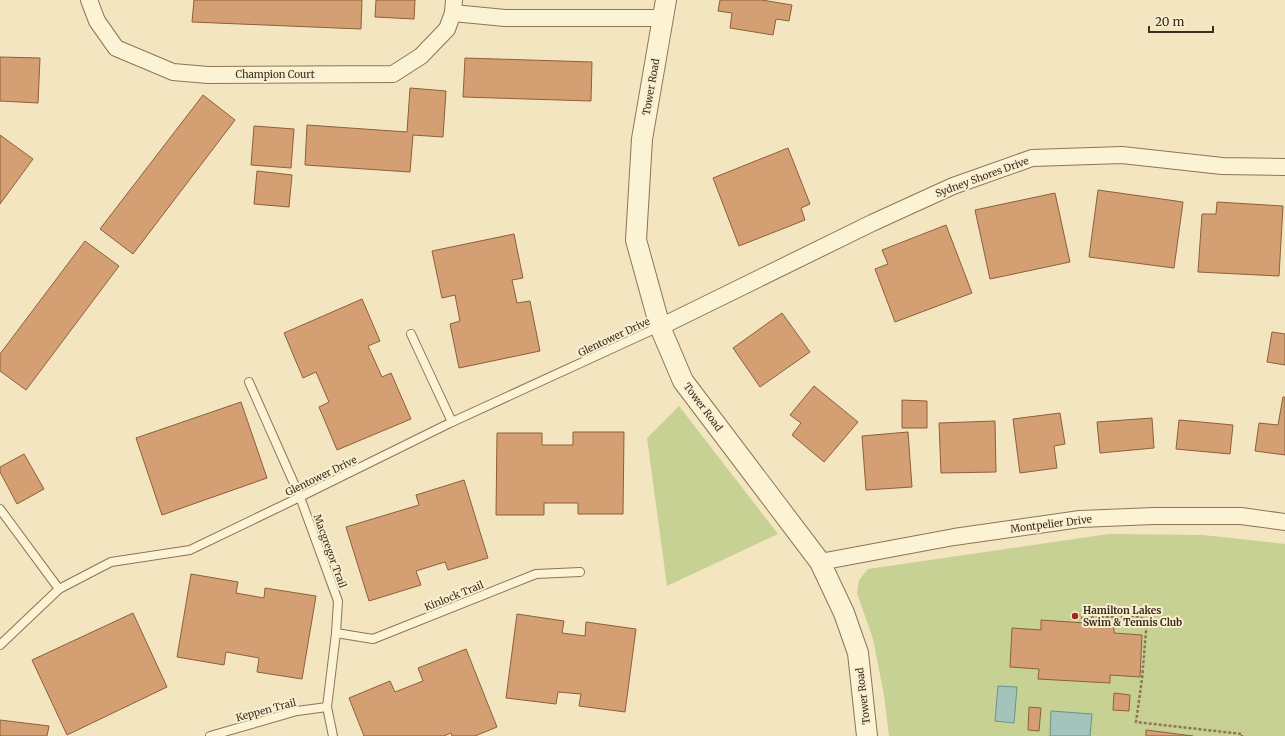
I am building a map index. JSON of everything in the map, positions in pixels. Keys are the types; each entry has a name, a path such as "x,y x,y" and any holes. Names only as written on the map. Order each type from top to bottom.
{"street":[{"name":"Champion Court","path":"89,0 97,21 116,48 173,72 208,75 393,74 421,56 447,29 453,6"},
{"path":"453,6 505,18 665,9"},
{"name":"Tower Road","path":"665,9 642,139 636,240 660,327 683,381 820,562 844,613 858,653 868,736"},
{"name":"Sydney Shores Drive","path":"660,327 865,227 953,186 1032,158 1122,155 1222,166 1285,167"},
{"name":"Montpelier Drive","path":"820,562 954,537 1080,519 1154,516 1241,516 1285,522"}],"lane":[{"name":"Glentower Drive","path":"0,645 59,589 111,562 190,550 452,422 660,327"},
{"path":"411,334 452,422"},
{"name":"Macgregor Trail","path":"249,382 300,497 338,601 336,633 327,707 333,736"},
{"path":"0,509 59,589"},
{"name":"Kinlock Trail","path":"336,633 373,639 536,574 580,572"},
{"name":"Keppen Trail","path":"210,736 297,712 327,707"}],"path":[{"path":"1080,623 1079,616 1089,619 1136,616 1143,619 1146,624 1142,679 1136,722 1242,734 1242,736"}],"green space":[{"path":"679,406 778,534 667,586 647,438"},
{"name":"Hamilton Lakes Swim & Tennis Club","path":"1109,534 1203,535 1285,544 1285,736 889,736 884,695 873,639 857,593 859,580 868,569"}],"water":[{"path":"998,686 1017,687 1014,723 995,721"},
{"path":"1051,711 1092,714 1090,736 1050,736"}],"building":[{"path":"194,0 362,0 361,29 192,22"},
{"path":"376,0 415,0 414,19 375,17"},
{"path":"720,0 762,0 792,5 789,21 776,19 773,35 730,28 732,13 718,11"},
{"path":"0,57 40,58 38,103 0,101"},
{"path":"465,58 592,62 591,101 463,97"},
{"path":"410,88 446,91 443,137 413,135 410,172 305,165 307,125 407,132"},
{"path":"203,95 235,120 133,254 100,229"},
{"path":"254,126 294,129 291,168 251,165"},
{"path":"0,135 33,159 0,204"},
{"path":"788,148 810,204 801,208 805,220 739,246 713,178"},
{"path":"257,171 292,175 289,207 254,204"},
{"path":"1098,190 1183,202 1174,268 1089,257"},
{"path":"1055,193 1070,262 990,279 975,210"},
{"path":"1217,202 1283,206 1279,276 1198,272 1202,214 1216,214"},
{"path":"946,225 972,293 895,322 875,269 888,264 882,250"},
{"path":"514,234 523,278 512,280 517,303 530,301 540,351 459,368 450,324 460,321 455,295 442,298 432,251"},
{"path":"85,241 119,266 26,390 0,371 0,354"},
{"path":"362,299 380,341 368,346 382,377 391,373 411,419 337,450 319,407 329,402 316,372 303,378 284,333"},
{"path":"782,313 810,352 760,387 733,348"},
{"path":"1272,332 1285,334 1285,365 1267,362"},
{"path":"814,386 858,422 824,462 792,435 801,423 790,415"},
{"path":"1283,397 1285,397 1285,455 1255,451 1259,423 1278,425"},
{"path":"902,400 927,401 927,428 902,428"},
{"path":"241,402 267,478 162,515 136,438"},
{"path":"1060,413 1065,444 1054,446 1057,468 1020,473 1013,419"},
{"path":"1152,418 1154,448 1100,453 1097,422"},
{"path":"1179,420 1233,425 1230,454 1176,449"},
{"path":"995,421 996,472 941,473 939,423"},
{"path":"573,432 624,432 623,514 578,514 578,503 544,503 544,515 496,515 497,433 542,433 542,445 573,445"},
{"path":"908,432 912,487 866,490 862,436"},
{"path":"24,454 44,489 17,504 0,472 0,467"},
{"path":"464,480 488,558 448,570 445,562 416,571 421,585 369,601 346,527 419,505 416,495"},
{"path":"191,574 238,582 236,593 264,598 265,588 316,596 302,679 257,672 259,658 226,652 224,665 177,657"},
{"path":"133,613 167,687 67,735 32,660"},
{"path":"517,614 564,621 562,633 585,636 586,622 636,629 625,712 579,706 581,694 558,692 556,704 506,698"},
{"path":"1041,620 1114,625 1114,633 1142,635 1140,677 1110,675 1110,683 1038,679 1039,669 1010,667 1012,628 1041,630"},
{"path":"466,649 497,727 475,736 452,736 451,733 444,736 364,736 349,698 390,681 395,692 423,681 418,668"},
{"path":"1114,693 1130,695 1129,711 1113,710"},
{"path":"1029,707 1041,708 1039,731 1028,730"},
{"path":"0,720 49,726 47,736 0,736"},
{"path":"1146,730 1193,736 1146,736"}],"place":[{"name":"Hamilton Lakes Swim & Tennis Club","path":"1075,616"}]}
